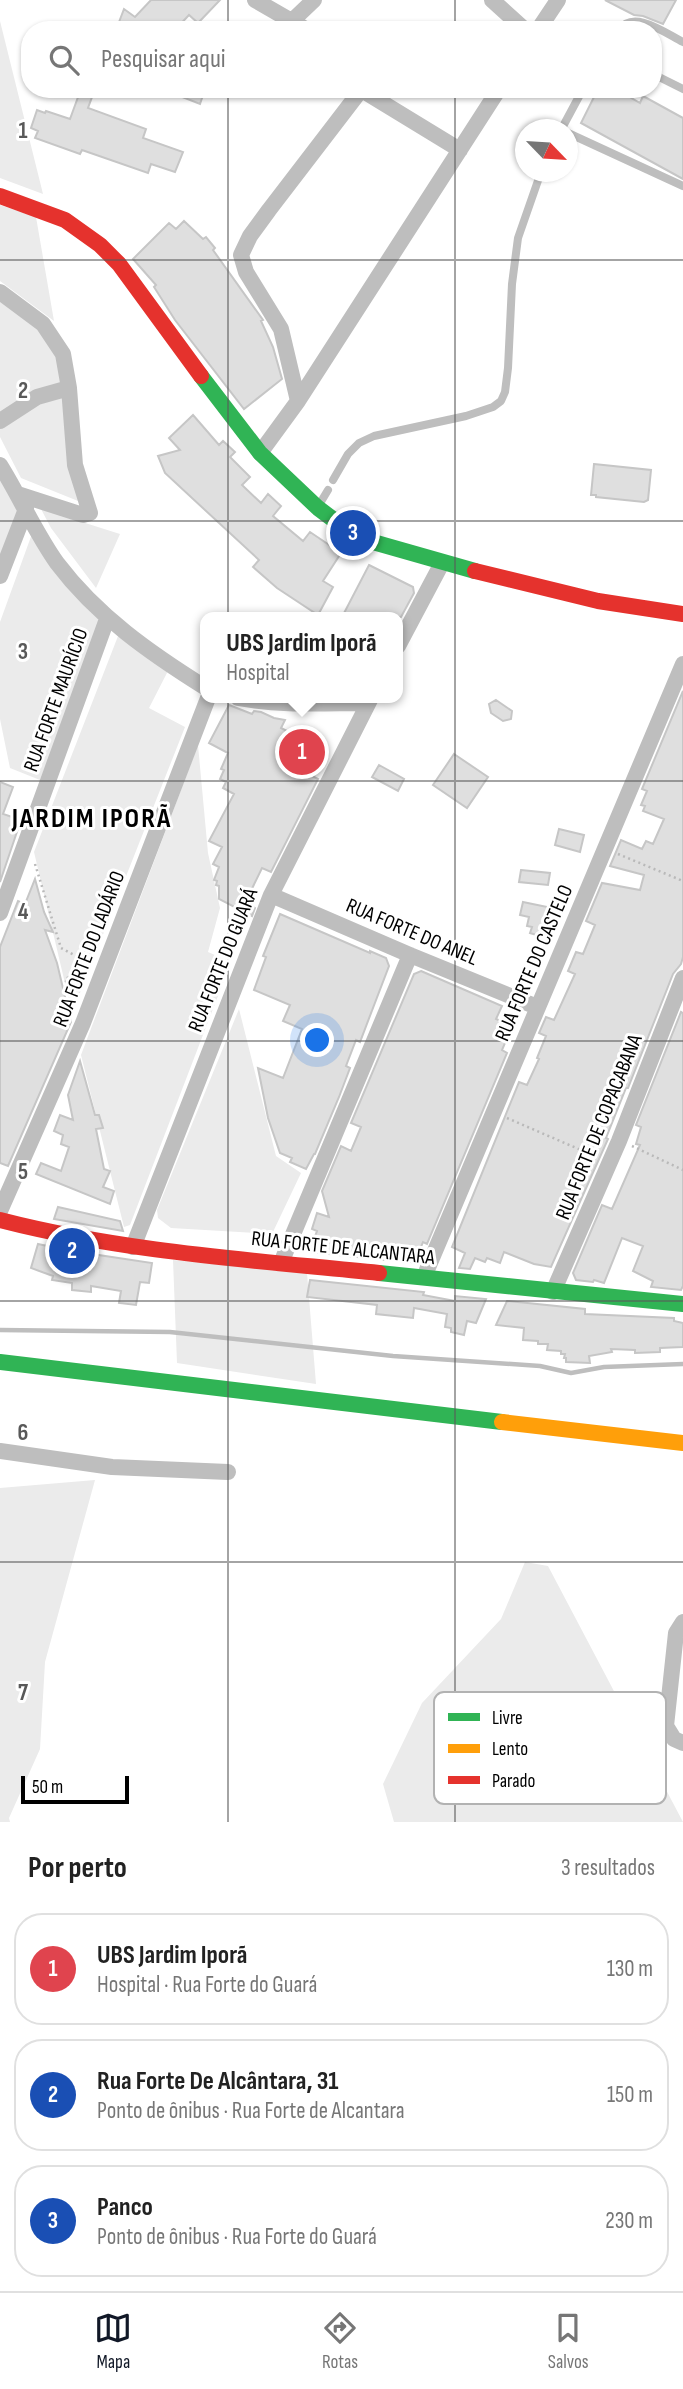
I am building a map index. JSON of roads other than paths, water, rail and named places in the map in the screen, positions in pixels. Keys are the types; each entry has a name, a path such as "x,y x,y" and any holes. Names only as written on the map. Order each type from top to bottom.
{"street":[{"path":"255,0 293,21"},
{"path":"302,21 314,0"},
{"path":"492,0 515,21"},
{"path":"544,21 558,0"},
{"path":"298,401 282,329 246,272 241,255 250,236 354,98"},
{"path":"373,98 460,150"},
{"path":"260,453 298,401 493,98"},
{"path":"0,196 65,220 109,254 139,290 164,328 260,453 318,508 346,529 442,563 598,601 683,614"},
{"path":"0,292 43,324 63,354 69,388 75,465 90,513 83,516 18,494"},
{"path":"0,421 37,397 69,388"},
{"path":"0,465 55,561 78,589 107,619 200,684"},
{"path":"0,576 26,509"},
{"path":"403,637 442,563"},
{"name":"RUA FORTE MAURÍCIO","path":"0,913 107,619"},
{"name":"RUA FORTE DO CASTELO","path":"424,1277 683,664"},
{"name":"RUA FORTE DO LADÁRIO","path":"0,1211 83,1023 206,703"},
{"path":"265,703 314,703"},
{"name":"RUA FORTE DO GUARÁ","path":"133,1247 271,895 368,703"},
{"name":"RUA FORTE DO ANEL","path":"271,895 537,1007"},
{"path":"281,1263 410,955"},
{"name":"RUA FORTE DE COPACABANA","path":"553,1292 619,1141 683,978"},
{"name":"RUA FORTE DE ALCANTARA","path":"0,1220 46,1232 133,1247 683,1304"},
{"path":"0,1362 683,1443"},
{"path":"0,1451 112,1467 228,1472"},
{"path":"683,1622 676,1633 666,1726 674,1739 683,1743"}],"lane":[{"path":"662,32 683,42"},
{"path":"662,78 683,89"},
{"path":"567,119 578,98"},
{"path":"578,138 683,186"},
{"path":"333,480 348,454 359,443 374,436 466,416 493,407 501,401 508,368 512,284 518,238 538,182"},
{"path":"318,508 328,490"}],"waterway":[{"path":"0,1330 170,1332 393,1356 540,1366 571,1373 604,1367 683,1364"}],"place":[{"name":"Panco","path":"353,533"},
{"name":"UBS Jardim Iporã","path":"302,752"},
{"name":"Rua Forte De Alcântara, 31","path":"72,1251"}],"district":[{"name":"JARDIM IPORÃ","path":"92,818"}]}
